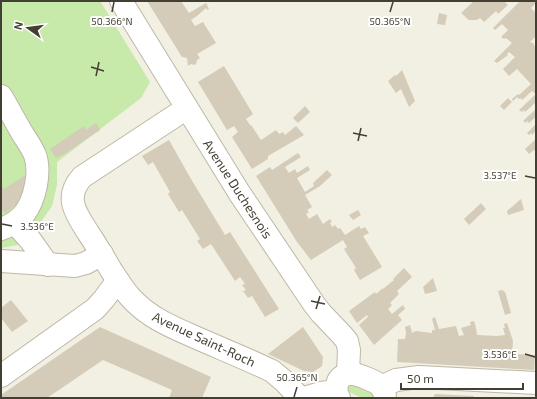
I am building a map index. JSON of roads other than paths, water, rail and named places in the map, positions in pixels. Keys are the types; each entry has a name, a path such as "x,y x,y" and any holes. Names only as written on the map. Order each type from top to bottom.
{"street":[{"name":"Avenue Duchesnois","path":"121,1 252,212 314,304 347,341 349,350 341,388"},
{"path":"1,96 35,155 38,168 33,196 29,207 23,215 8,226 30,241 48,265"},
{"name":"Avenue Saint-Roch","path":"187,108 82,177 75,185 72,195 74,207 118,281 131,298 150,315 272,371 284,380 300,398"},
{"path":"1,261 75,266 86,263 102,254"},
{"path":"1,376 95,309 118,281"},
{"path":"304,398 341,388 356,375 377,384 383,392 396,380 419,377 536,384"}]}
